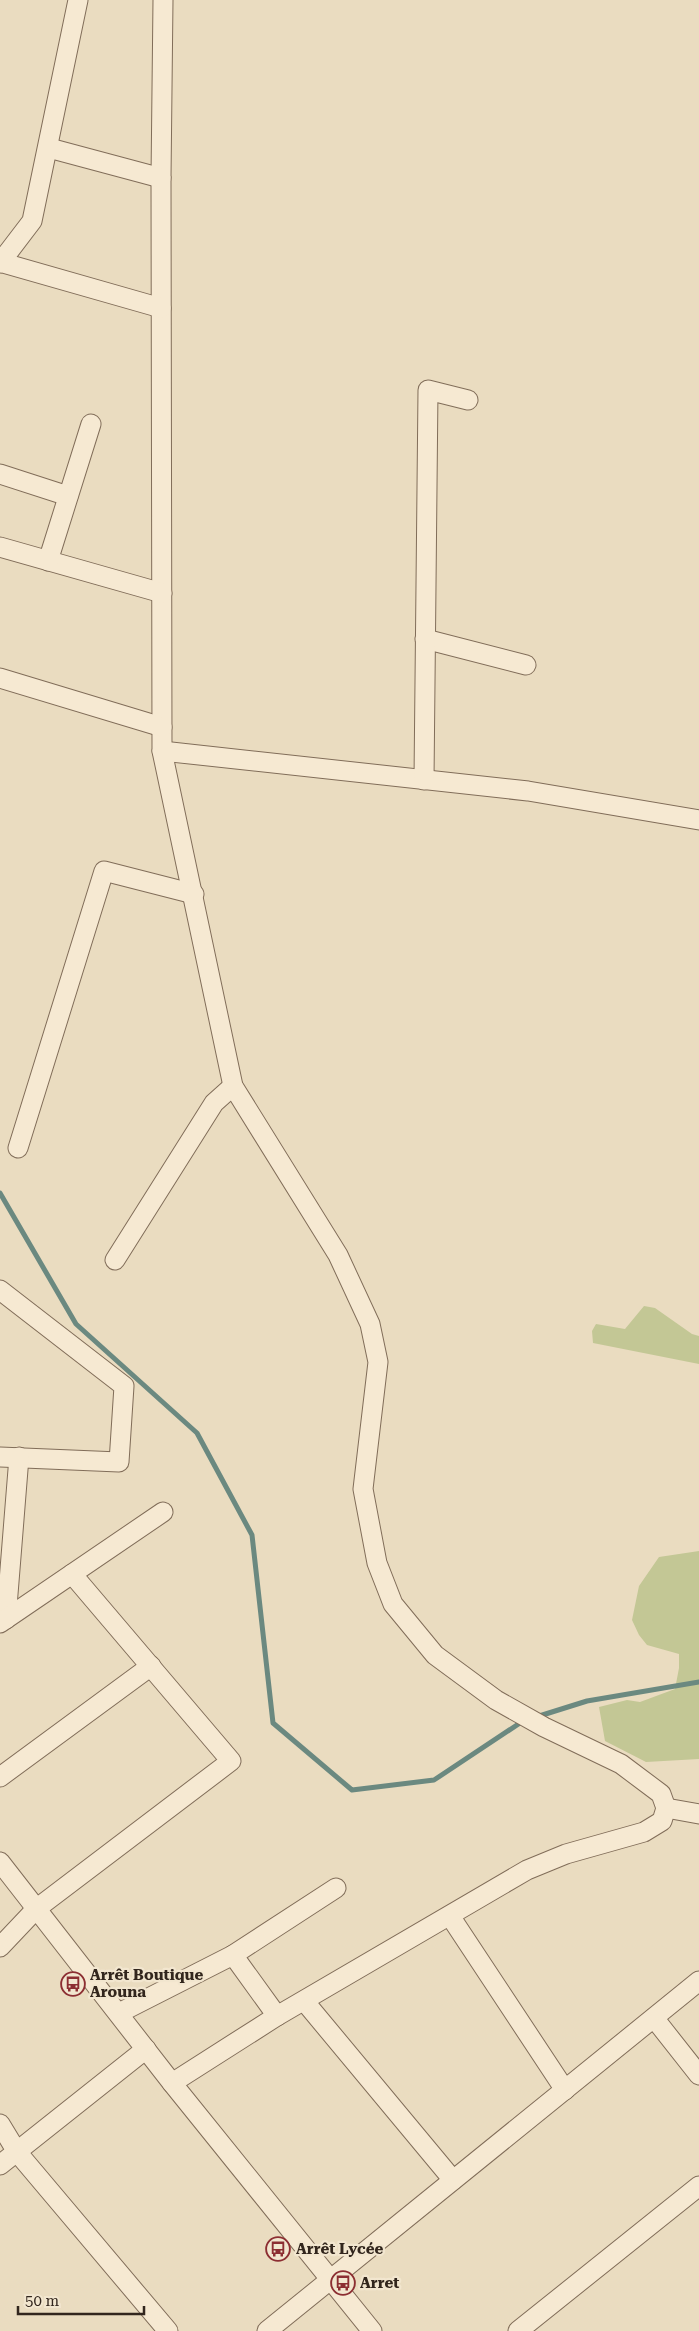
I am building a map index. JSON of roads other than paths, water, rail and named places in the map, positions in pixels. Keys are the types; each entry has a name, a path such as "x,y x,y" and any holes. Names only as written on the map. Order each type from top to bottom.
{"street":[{"path":"78,0 49,148 32,221 0,263 161,308"},
{"path":"163,0 161,178 162,751 194,894 233,1086 338,1255 370,1324 378,1362 363,1489 377,1563 393,1604 435,1655 496,1700 544,1727 621,1764 661,1794 666,1808 662,1820 644,1832 566,1854 527,1870 305,2002 277,2016 172,2083"},
{"path":"49,148 161,178"},
{"path":"424,780 428,390 468,400"},
{"path":"48,561 91,424"},
{"path":"0,474 68,496"},
{"path":"0,547 162,593"},
{"path":"425,639 526,665"},
{"path":"0,680 162,727"},
{"path":"162,751 528,791 699,820"},
{"path":"18,1148 104,871 194,894"},
{"path":"115,1260 214,1103 233,1086"},
{"path":"0,1290 124,1386 120,1462 0,1456"},
{"path":"3,1621 19,1457"},
{"path":"3,1621 163,1512"},
{"path":"0,1948 36,1909 231,1761 72,1574"},
{"path":"0,1777 150,1666"},
{"path":"666,1808 699,1814"},
{"path":"0,1862 172,2083 372,2331"},
{"path":"118,2013 233,1955 336,1888"},
{"path":"450,1916 565,2090"},
{"path":"233,1955 277,2016"},
{"path":"267,2331 699,1981"},
{"path":"305,2002 454,2180"},
{"path":"654,2018 699,2075"},
{"path":"0,2165 146,2049"},
{"path":"0,2124 16,2152 168,2331"},
{"path":"518,2331 699,2186"}],"waterway":[{"path":"0,1193 76,1324 197,1433 252,1535 273,1723 352,1790 434,1780 523,1721"},
{"path":"536,1717 587,1701 699,1682"}],"place":[{"name":"Arrêt Boutique Arouna","path":"73,1984"},
{"name":"Arrêt Lycée","path":"278,2249"},
{"name":"Arret","path":"343,2283"}]}
